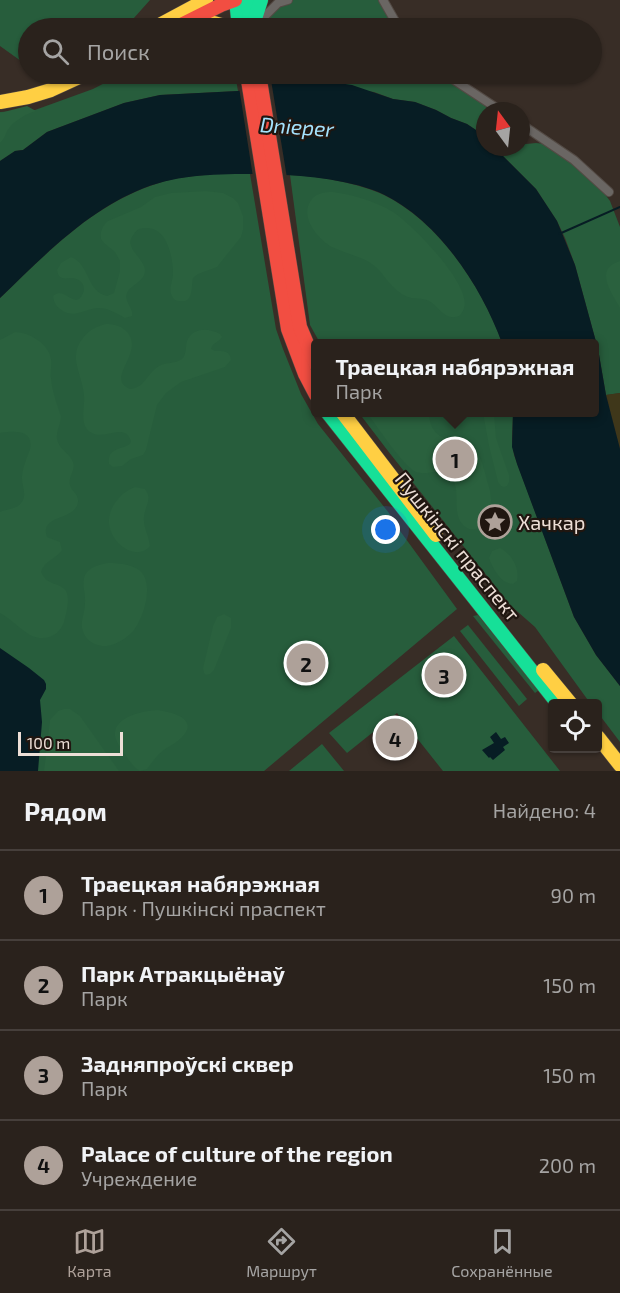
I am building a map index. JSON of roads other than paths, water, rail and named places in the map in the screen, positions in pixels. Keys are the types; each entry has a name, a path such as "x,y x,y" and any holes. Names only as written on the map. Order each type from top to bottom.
{"main road":[{"path":"173,18 206,0"},
{"path":"195,18 236,0 238,18"},
{"path":"247,0 250,18"},
{"path":"255,18 261,0"},
{"path":"0,93 44,84"},
{"path":"0,102 28,97 64,84"},
{"path":"249,84 294,328 305,374 311,387"},
{"path":"260,84 294,328 311,358"},
{"name":"Пушкінскі праспект","path":"331,417 554,699"},
{"name":"Пушкінскі праспект","path":"346,417 485,599 567,699"},
{"path":"602,743 620,765"},
{"path":"599,753 613,771"}],"street":[{"path":"261,18 275,2 288,0"},
{"path":"383,0 393,18"},
{"path":"460,84 487,102"},
{"path":"530,130 574,160 609,192"}],"water":[{"name":"Dnieper","path":"271,84 345,84 393,99 415,102 467,124 476,130 476,156 503,156 536,189 557,221 575,265 595,339 500,339 482,298 468,275 435,233 416,215 373,190 330,179 301,176 228,174 200,176 158,183 144,188 103,209 85,222 0,298 0,161 15,151 23,150 47,132 124,103 160,95 238,91"},
{"path":"599,355 606,395 620,449 620,686 596,655 574,617 512,447 513,417 599,417"},
{"path":"0,648 29,668 46,684 40,700 42,722 38,771 0,771"},
{"path":"496,732 501,739 505,737 509,743 503,747 505,750 493,760 482,750 494,743 490,737"}],"waterway":[{"path":"559,234 620,207"}],"place":[{"name":"Траецкая набярэжная","path":"455,459"},
{"name":"Хачкар","path":"495,522"},
{"name":"Парк Атракцыёнаў","path":"306,663"},
{"name":"Задняпроўскі сквер","path":"444,675"},
{"name":"Palace of culture of the region","path":"395,738"}]}
